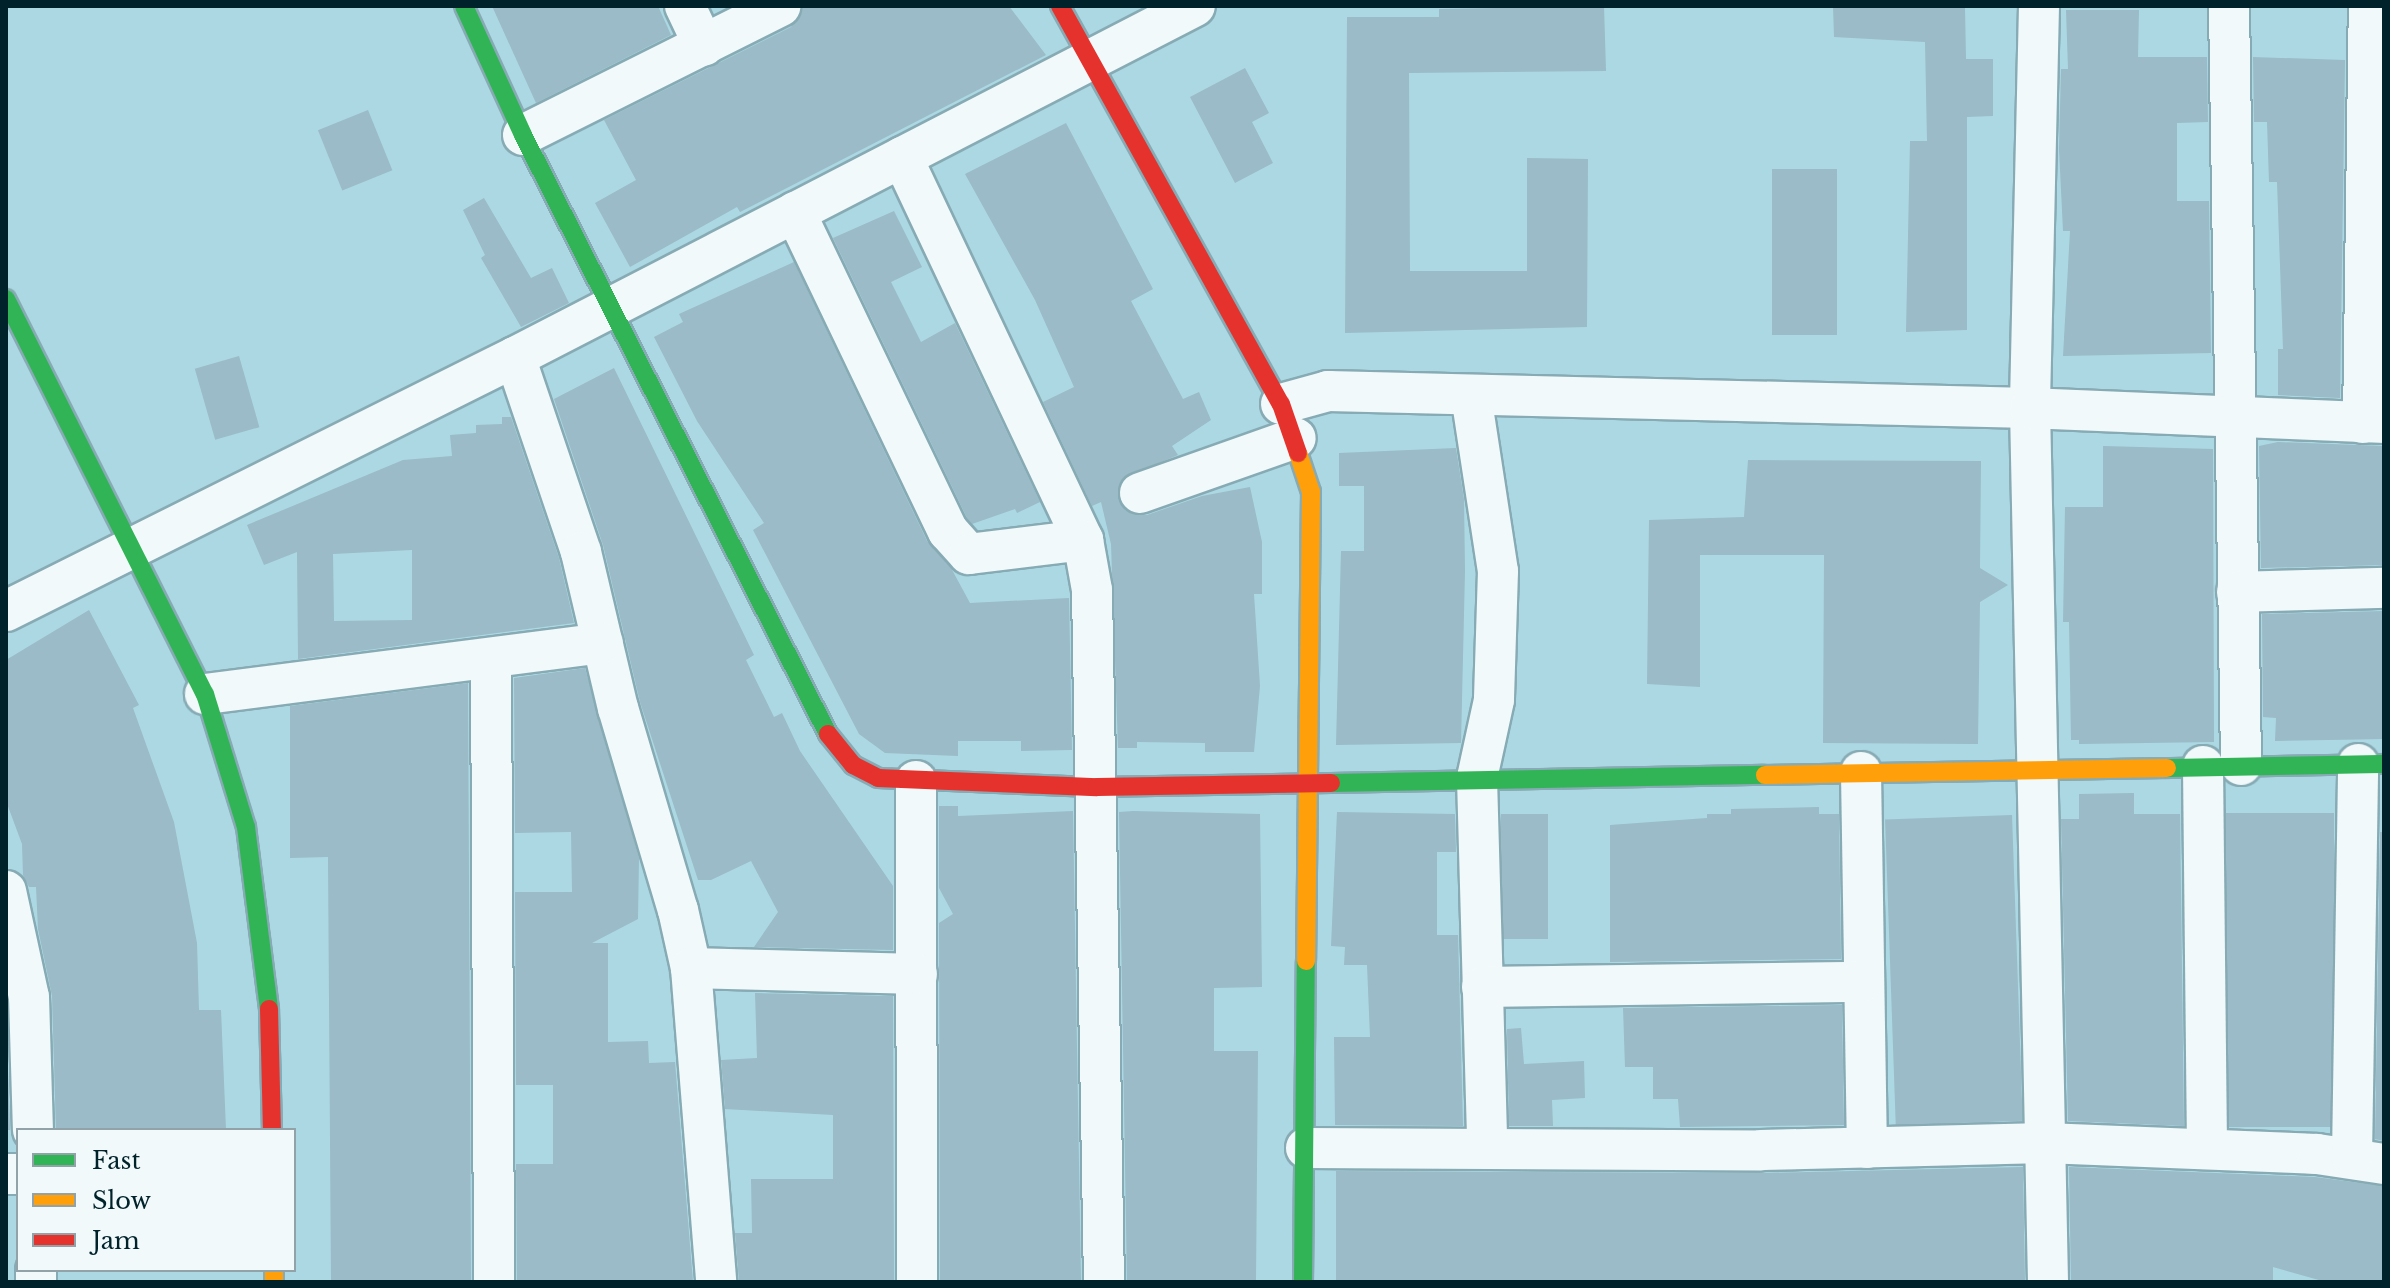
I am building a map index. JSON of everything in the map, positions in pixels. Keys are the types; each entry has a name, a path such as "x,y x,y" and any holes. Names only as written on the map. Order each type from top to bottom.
{"street":[{"path":"464,6 523,135 831,740 853,765 878,778 1097,787 2371,764 2368,1160 2207,1149 2045,1143 1867,1148 1306,1148"},
{"path":"685,6 704,46"},
{"path":"523,135 781,6"},
{"path":"1060,6 1288,421 1311,492 1311,783 1303,1282"},
{"path":"6,611 133,544 515,357 1195,6"},
{"path":"2039,6 2030,408 2040,768 2048,1282"},
{"path":"2207,1149 2222,766 2237,592 2239,420 2229,6"},
{"path":"1140,493 1288,421 1328,391 2030,408 2239,420 2374,423 2369,6"},
{"path":"902,157 1083,540 1092,590 1104,1282"},
{"path":"795,212 948,531 969,554 1083,540"},
{"path":"6,299 133,544 205,694 246,827 271,1024 272,1128"},
{"path":"515,357 581,552 691,968 716,1282"},
{"path":"1471,395 1498,571 1494,700 1477,778 1487,1146"},
{"path":"2237,592 2384,588"},
{"path":"205,694 603,643"},
{"path":"491,658 494,1282"},
{"path":"1861,772 1867,1148"},
{"path":"916,781 917,1282"},
{"path":"6,891 29,997 33,1128"},
{"path":"691,968 917,974"},
{"path":"1482,987 1863,982"}],"building":[{"path":"492,6 658,6 671,35 536,103"},
{"path":"804,6 1009,6 1046,55 740,212 737,207 630,267 595,203 636,180 604,120 791,27"},
{"path":"1604,6 1606,71 1409,73 1410,271 1527,271 1527,158 1588,159 1587,327 1345,333 1347,17 1439,17 1439,9"},
{"path":"1833,6 1965,8 1966,59 1993,59 1993,116 1967,117 1967,330 1906,332 1910,141 1927,141 1925,42 1834,37"},
{"path":"2066,10 2139,10 2138,57 2207,57 2208,122 2177,123 2177,201 2209,201 2211,353 2063,356 2070,231 2063,231 2059,149 2061,69 2068,69"},
{"path":"2253,57 2345,60 2340,398 2278,395 2278,349 2283,349 2277,182 2269,182 2267,122 2254,122"},
{"path":"1245,68 1269,113 1252,122 1273,163 1235,183 1190,97"},
{"path":"368,110 392,170 342,190 318,130"},
{"path":"1066,123 1153,289 1131,301 1183,399 1199,392 1211,420 1172,446 1178,455 1123,478 1119,501 1126,511 1147,515 1202,496 1250,487 1262,542 1262,594 1254,594 1260,686 1254,752 1205,752 1205,743 1137,742 1137,748 1118,748 1111,544 1101,502 1092,506 1043,402 1074,387 1035,300 965,174"},
{"path":"1772,169 1837,169 1837,335 1772,335"},
{"path":"484,198 531,278 552,268 569,303 521,327 481,258 485,255 463,210"},
{"path":"894,211 922,267 891,282 921,342 955,323 1040,502 1017,513 1015,509 972,524 967,518 833,238"},
{"path":"794,262 927,541 951,568 970,603 1069,598 1072,750 1021,751 1021,741 958,741 958,756 885,753 859,734 753,530 764,523 697,421 654,337 683,322 679,314"},
{"path":"239,356 259,427 215,440 195,369"},
{"path":"614,368 754,655 746,660 774,717 782,713 800,751 893,886 893,950 754,947 778,912 751,861 711,880 698,880 640,702 603,545 554,399"},
{"path":"502,417 511,417 559,558 574,623 298,659 297,552 264,565 247,525 403,460 452,456 450,435 476,433 476,425 502,424","holes":["412,550 412,620 334,621 333,554"]},
{"path":"2278,442 2384,446 2384,565 2261,568 2259,446"},
{"path":"2103,446 2213,449 2214,742 2079,744 2079,740 2071,740 2069,622 2063,622 2065,507 2103,507"},
{"path":"1456,448 1464,499 1461,743 1336,745 1341,551 1364,551 1364,486 1339,486 1339,453"},
{"path":"1748,460 1981,461 1980,568 2008,585 1980,602 1978,744 1823,743 1824,555 1700,555 1700,687 1647,684 1649,520 1744,517"},
{"path":"89,610 139,705 133,708 174,822 197,943 199,1010 221,1010 226,1128 56,1128 52,996 38,929 36,887 29,887 23,875 22,844 6,801 6,660"},
{"path":"2384,611 2384,739 2275,741 2276,718 2263,717 2262,614"},
{"path":"585,668 639,858 638,919 592,943 608,943 608,1042 648,1041 649,1063 675,1062 693,1282 517,1282 516,1164 553,1164 553,1085 516,1085 515,892 572,892 571,832 515,833 514,678"},
{"path":"468,683 471,1282 331,1282 328,857 290,858 290,706"},
{"path":"2134,793 2134,814 2180,814 2184,1126 2068,1121 2061,819 2079,819 2079,794"},
{"path":"939,806 958,806 958,816 1073,811 1081,1282 940,1282 939,923 953,914 939,888"},
{"path":"1819,807 1819,814 1839,814 1841,959 1610,962 1610,825 1707,818 1707,814 1731,814 1731,809"},
{"path":"1119,812 1260,814 1262,987 1214,988 1214,1051 1258,1051 1256,1282 1127,1282"},
{"path":"1337,812 1455,814 1456,852 1437,852 1437,935 1458,935 1463,1126 1335,1125 1334,1037 1370,1037 1367,965 1344,965 1345,947 1331,946"},
{"path":"2226,813 2334,813 2334,1127 2226,1127"},
{"path":"1501,814 1548,814 1548,939 1501,939"},
{"path":"2012,815 2023,1121 1896,1125 1885,819"},
{"path":"2380,832 2384,832 2384,1141 2375,1139"},
{"path":"755,993 893,996 894,1282 739,1282 735,1233 752,1233 751,1179 833,1179 833,1115 725,1109 721,1060 757,1058"},
{"path":"1842,1005 1844,1125 1680,1127 1678,1099 1653,1099 1653,1067 1625,1067 1623,1008"},
{"path":"6,1013 10,1130 6,1130"},
{"path":"1521,1028 1524,1064 1584,1061 1585,1098 1552,1100 1553,1126 1509,1126 1507,1029"},
{"path":"2023,1167 2025,1282 1336,1282 1336,1171 1762,1173"},
{"path":"2069,1167 2315,1177 2384,1186 2384,1282 2326,1282 2273,1267 2273,1282 2071,1282"}],"traffic: fast":[{"path":"464,6 523,135 828,734"},
{"path":"6,299 205,694 246,827 269,1009"},
{"path":"2167,768 2384,764"},
{"path":"1331,783 1765,775"},
{"path":"1303,1282 1306,961"}],"traffic: slow":[{"path":"1298,453 1311,492 1306,961"},
{"path":"1765,775 2167,768"},
{"path":"274,1272 274,1282"}],"traffic: jam":[{"path":"1060,6 1281,404 1298,453"},
{"path":"828,734 853,765 878,778 1097,787 1331,783"},
{"path":"269,1009 272,1128"}]}
